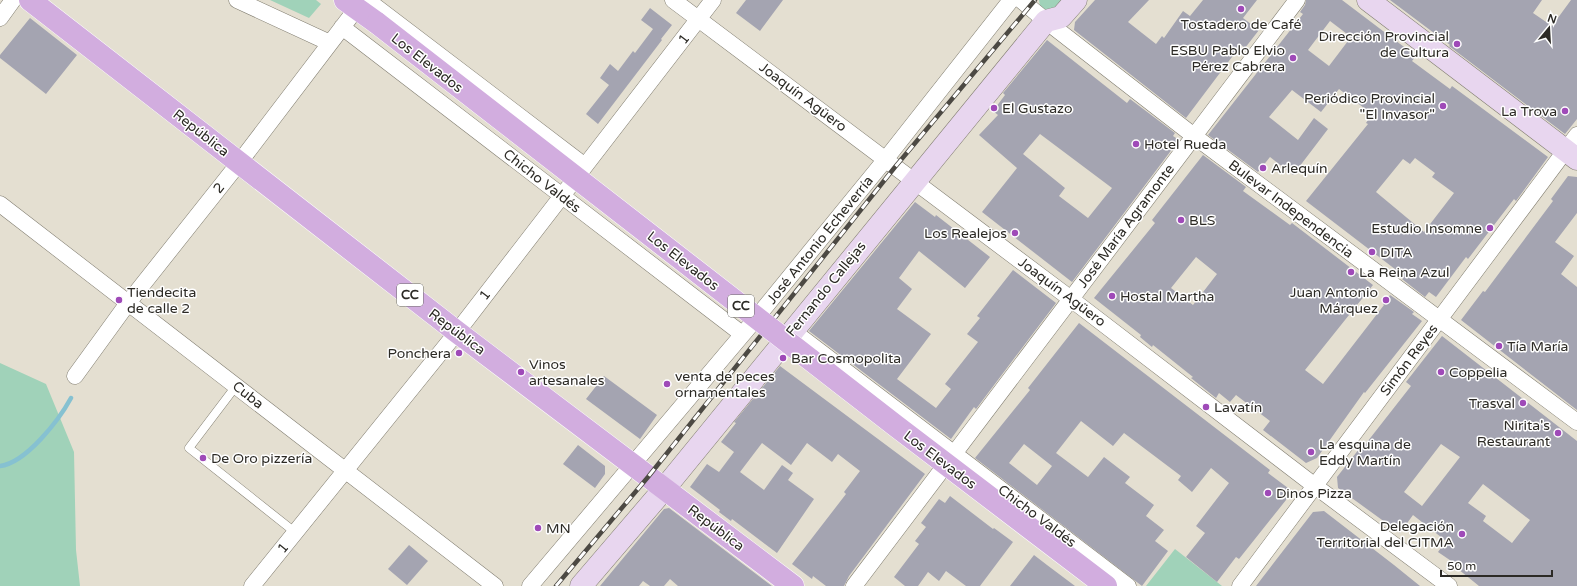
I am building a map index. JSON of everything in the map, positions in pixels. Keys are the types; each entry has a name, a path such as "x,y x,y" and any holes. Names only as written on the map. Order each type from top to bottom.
{"main road":[{"name":"República","path":"30,0 457,332 793,586"},
{"name":"Los Elevados","path":"358,2 377,23 884,417 1106,586"}],"street":[{"path":"0,18 13,0"},
{"path":"237,0 330,43"},
{"name":"Joaquín Agüero","path":"673,0 1071,299 1315,486 1449,586"},
{"name":"1","path":"252,586 457,332 713,0"},
{"name":"José Antonio Echeverría","path":"530,586 633,465 886,160 1011,0"},
{"name":"Bulevar Independencia","path":"1021,0 1194,136 1577,422"},
{"name":"Fernando Callejas","path":"581,586 664,489 1046,21 1061,17 1076,0"},
{"name":"José María Agramonte","path":"854,586 1297,0"},
{"path":"1368,0 1573,148"},
{"path":"358,2 585,166"},
{"name":"2","path":"75,376 128,303 239,163 330,43 358,2"},
{"name":"Chicho Valdés","path":"342,27 742,334"},
{"name":"Simón Reyes","path":"1240,586 1439,320 1573,148"},
{"name":"Cuba","path":"0,204 495,586"},
{"name":"Chicho Valdés","path":"793,331 1128,586"}],"lane":[{"path":"236,386 189,448 296,533"}],"green space":[{"path":"270,0 316,0 321,4 309,18"},
{"path":"1039,0 1064,0 1050,12 1040,7"},
{"path":"0,363 46,384 74,452 76,550 80,586 0,586"},
{"path":"1175,549 1222,586 1146,586"}],"building":[{"path":"746,0 783,0 760,31 736,13"},
{"path":"1095,0 1149,0 1128,22 1156,44 1162,36 1164,38 1183,11 1190,16 1203,0 1257,0 1243,18 1259,30 1245,48 1241,45 1186,118 1074,30 1075,22"},
{"path":"1306,0 1342,0 1416,56 1412,61 1450,89 1452,86 1548,157 1516,201 1514,199 1468,259 1466,257 1436,297 1429,292 1425,297 1402,279 1404,276 1306,201 1368,124 1366,123 1372,114 1339,89 1321,112 1292,90 1269,117 1298,140 1314,118 1328,129 1293,175 1270,157 1258,172 1208,135 1303,14 1300,12 1305,5","holes":["1330,21 1351,37 1329,66 1308,50","1415,158 1435,173 1432,177 1454,193 1424,232 1376,192 1403,159 1410,164"]},
{"path":"1390,0 1542,0 1533,13 1552,26 1571,0 1577,0 1577,119 1565,134"},
{"path":"650,8 672,25 598,124 586,114 609,85 600,78 610,64 618,71 633,51 635,53 653,29 641,20"},
{"path":"30,18 77,55 46,94 0,58 0,55"},
{"path":"1047,40 1127,103 1130,99 1175,133 1173,136 1179,140 1072,282 982,212 1017,168 979,135 998,115 993,111 1005,95 1003,93","holes":["1040,134 1112,188 1088,218 1059,196 1065,188 1023,154"]},
{"path":"1203,155 1246,187 1243,191 1290,225 1292,223 1373,285 1305,370 1323,384 1384,305 1383,304 1390,295 1414,312 1412,314 1422,321 1365,393 1364,392 1317,458 1306,463 1263,430 1270,421 1236,395 1230,402 1219,393 1216,398 1191,378 1193,377 1153,345 1152,347 1140,337 1141,335 1094,298 1155,223 1152,220","holes":["1196,257 1217,274 1193,305 1171,288"]},
{"path":"1568,176 1577,177 1577,213 1555,242 1574,256 1561,274 1577,287 1577,410 1461,320 1483,291 1485,292 1553,201 1551,199"},
{"path":"915,202 935,217 936,215 990,257 965,288 919,251 899,278 912,289 897,309 931,334 897,379 936,408 951,389 945,384 978,342 967,334 980,318 977,316 1013,270 1056,303 976,409 974,407 951,439 809,331"},
{"path":"1079,323 1270,470 1268,473 1288,488 1286,500 1239,559 1236,557 1217,582 1186,557 1205,533 1196,526 1229,483 1211,468 1192,492 1178,480 1181,476 1124,433 1113,446 1081,421 1056,453 1088,477 1104,457 1130,477 1125,483 1154,505 1146,516 1164,530 1155,541 1168,551 1142,586 975,458 1030,390 1028,388","holes":["1024,444 1052,466 1037,485 1009,463"]},
{"path":"1442,336 1577,441 1577,586 1479,586 1458,569 1460,567 1438,552 1446,541 1413,515 1400,533 1338,488 1337,477 1363,444 1364,446 1411,386 1406,382","holes":["1441,444 1460,457 1422,506 1404,492","1483,484 1530,520 1512,543 1483,521 1486,516 1468,503"]},
{"path":"780,366 925,474 849,576 844,586 826,586 813,576 812,579 792,564 846,494 844,492 860,471 838,454 832,462 807,443 791,465 762,443 740,472 764,490 782,465 793,473 788,480 814,499 777,553 732,519 731,521 719,512 720,510 690,487 707,464 719,472 734,452 721,442 736,423 734,422"},
{"path":"604,376 657,415 640,439 586,399"},
{"path":"578,445 605,466 605,474 595,488 563,464"},
{"path":"950,496 993,529 994,528 1013,542 980,586 966,586 946,571 939,581 928,572 918,586 905,586 894,577 919,544 915,541 926,527 921,523 939,499 945,503"},
{"path":"669,508 772,586 678,586 670,579 664,586 650,586 643,581 639,586 600,586 664,509"},
{"path":"1324,511 1420,586 1256,586 1313,512"},
{"path":"409,545 428,561 407,585 388,569"},
{"path":"1034,555 1047,565 1075,586 1010,586"}],"waterway":[{"path":"0,466 10,463 31,449 50,428 71,398"}],"railway":[{"path":"556,586 648,477 895,167 1035,0"}],"place":[{"name":"Tostadero de Café","path":"1241,9"},
{"name":"Dirección Provincial de Cultura","path":"1457,44"},
{"name":"ESBU Pablo Elvio Pérez Cabrera","path":"1293,58"},
{"name":"Periódico Provincial \"El Invasor\"","path":"1443,106"},
{"name":"El Gustazo","path":"994,108"},
{"name":"La Trova","path":"1565,111"},
{"name":"Hotel Rueda","path":"1136,144"},
{"name":"Arlequín","path":"1263,168"},
{"name":"BLS","path":"1181,220"},
{"name":"Estudio Insomne","path":"1490,228"},
{"name":"Los Realejos","path":"1015,233"},
{"name":"DITA","path":"1372,252"},
{"name":"La Reina Azul","path":"1351,272"},
{"name":"Hostal Martha","path":"1112,296"},
{"name":"Tiendecita de calle 2","path":"119,300"},
{"name":"Juan Antonio Márquez","path":"1386,300"},
{"name":"Tía María","path":"1499,346"},
{"name":"Ponchera","path":"459,353"},
{"name":"Bar Cosmopolita","path":"783,358"},
{"name":"Vinos artesanales","path":"521,372"},
{"name":"Coppelia","path":"1441,372"},
{"name":"venta de peces ornamentales","path":"667,384"},
{"name":"Trasval","path":"1523,403"},
{"name":"Lavatín","path":"1206,407"},
{"name":"Nirita's Restaurant","path":"1558,433"},
{"name":"La esquina de Eddy Martín","path":"1311,452"},
{"name":"De Oro pizzería","path":"203,458"},
{"name":"Dinos Pizza","path":"1268,493"},
{"name":"MN","path":"538,528"},
{"name":"Delegación Territorial del CITMA","path":"1462,534"}]}
